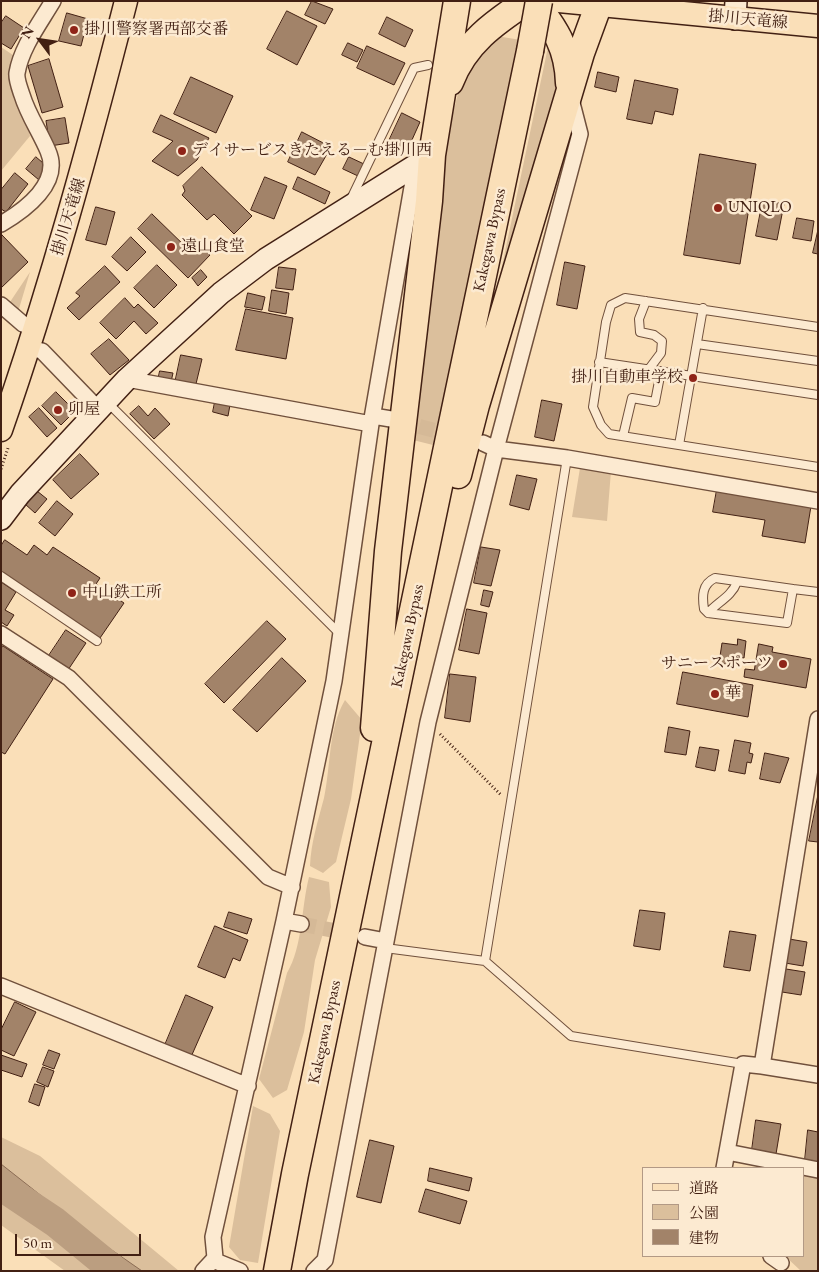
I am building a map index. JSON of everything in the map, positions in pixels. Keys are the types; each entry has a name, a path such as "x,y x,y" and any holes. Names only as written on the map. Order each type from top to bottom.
{"highway":[{"path":"440,108 457,1"},
{"path":"366,836 388,550 429,201 424,160 454,70 469,46 494,23 527,1"},
{"path":"534,1 559,36 568,62 570,95"},
{"name":"Kakegawa Bypass","path":"277,1266 539,1"},
{"path":"366,836 400,739 440,548 476,406 581,53 600,4"}],"main road":[{"name":"掛川天竜線","path":"1,430 33,338 84,166 126,1"},
{"name":"掛川天竜線","path":"558,1 735,10 818,26"}],"street":[{"path":"1,224 17,215 44,189 52,168 49,153 25,104 16,75 24,51 53,1"},
{"path":"314,1271 325,1260 428,722 489,446 580,134 570,95"},
{"path":"1,519 20,494 102,405 221,293 266,259 346,207 424,160"},
{"path":"208,1266 215,1258 213,1237 292,887 334,682 372,420 424,160"},
{"path":"1,305 23,324 42,351 102,405"},
{"path":"127,380 372,420 391,419"},
{"path":"489,446 818,500"},
{"path":"1,634 69,678 268,876 292,887"},
{"path":"762,1066 818,719"},
{"path":"284,921 301,924"},
{"path":"365,937 386,945"},
{"path":"1,986 248,1086"},
{"path":"724,1167 742,1064 818,1075"},
{"path":"726,1152 803,1167"},
{"path":"804,1167 818,1170"},
{"path":"208,1266 240,1271"}],"lane":[{"path":"346,207 414,68 428,65"},
{"path":"818,326 625,298 611,304 599,362 593,407 601,425 609,434 818,467"},
{"path":"646,301 639,319 640,332 654,334 662,341 661,353 650,369"},
{"path":"679,445 703,308"},
{"path":"697,344 818,361"},
{"path":"599,362 818,395"},
{"path":"623,436 632,398 655,402 660,371"},
{"path":"102,405 341,635"},
{"path":"485,961 567,458"},
{"path":"1,576 97,642"},
{"path":"793,589 787,623 708,613 704,609 702,601 707,582 715,578 818,592"},
{"path":"708,613 734,591 736,582"},
{"path":"386,945 485,961 571,1036 742,1064"}],"path":[{"path":"428,722 510,805"}],"green space":[{"path":"496,36 521,40 441,447 413,440 440,164 465,66"},
{"path":"1,47 16,57 9,68 30,136 1,171"},
{"path":"548,47 563,81 485,347"},
{"path":"30,272 18,312 8,305"},
{"path":"580,468 611,471 607,521 572,517"},
{"path":"345,700 362,720 351,799 336,862 323,873 310,866 313,840 324,798 333,735"},
{"path":"309,877 329,882 331,907 315,960 304,1032 287,1090 273,1098 259,1079 287,973 299,939"},
{"path":"253,1106 270,1114 280,1131 258,1263 240,1260 229,1247"},
{"path":"1,1137 40,1156 179,1271 65,1271 1,1225"},
{"path":"804,1175 818,1178 818,1271 801,1271 786,1257 804,1257"}],"shaded area":[{"path":"1,1164 96,1239 142,1271 117,1271 1,1187"}],"building":[{"path":"312,1 333,9 325,24 305,15"},
{"path":"287,11 317,26 297,65 267,49"},
{"name":"掛川警察署西部交番","path":"67,13 88,19 81,46 59,41"},
{"path":"6,16 24,28 11,49 1,43 1,23"},
{"path":"387,17 413,30 405,47 379,34"},
{"path":"348,43 363,50 357,62 342,55"},
{"path":"367,46 405,63 394,85 357,68"},
{"path":"49,59 63,107 42,113 28,66"},
{"path":"598,72 619,77 616,92 595,87"},
{"path":"191,77 233,96 216,133 174,114"},
{"path":"635,80 678,89 673,115 655,111 652,124 627,119"},
{"path":"402,113 420,122 407,151 388,143"},
{"name":"デイサービスきたえる－む掛川西","path":"161,115 209,138 197,160 178,176 152,161 173,141 153,132"},
{"path":"65,118 69,143 50,146 46,121"},
{"path":"302,132 331,147 315,175 288,162"},
{"path":"700,154 756,164 740,264 684,255"},
{"path":"36,157 49,168 39,180 26,169"},
{"path":"349,157 364,164 358,176 343,169"},
{"path":"202,167 252,216 234,234 214,214 207,220 182,195 185,191 183,186"},
{"path":"15,173 28,184 6,212 1,209 1,190"},
{"path":"265,177 287,186 274,219 251,210"},
{"path":"298,177 330,192 325,204 293,189"},
{"path":"763,200 784,204 777,240 756,236"},
{"path":"96,207 115,212 106,245 86,240"},
{"name":"遠山食堂","path":"152,214 190,251 197,243 210,255 188,278 138,229"},
{"path":"797,218 814,221 811,241 793,238"},
{"path":"818,230 818,254 813,253"},
{"path":"1,236 28,262 1,288"},
{"path":"131,237 146,252 127,271 112,257"},
{"path":"565,262 585,266 577,309 557,305"},
{"path":"157,265 177,285 154,308 134,288"},
{"path":"105,266 120,282 79,320 67,308 80,296 76,293"},
{"path":"279,267 296,269 293,290 276,288"},
{"path":"201,270 207,277 198,286 192,278"},
{"path":"272,290 289,293 286,314 269,311"},
{"path":"248,293 265,297 262,310 245,307"},
{"path":"125,298 134,308 138,304 158,323 146,334 134,321 116,339 100,323"},
{"path":"246,309 293,318 286,359 236,350"},
{"path":"109,339 129,360 110,375 91,354"},
{"path":"181,355 202,359 195,388 175,383"},
{"path":"160,371 173,373 171,382 158,380"},
{"path":"56,392 75,411 61,425 42,406"},
{"path":"542,400 562,404 554,441 535,437"},
{"path":"215,402 230,405 228,416 213,412"},
{"path":"139,406 148,416 155,408 170,424 154,439 130,414"},
{"path":"39,408 57,428 47,437 29,417"},
{"path":"80,454 99,474 71,499 53,480"},
{"path":"517,475 537,479 529,510 510,505"},
{"path":"718,484 812,500 805,543 762,536 765,520 713,512"},
{"path":"37,491 47,499 35,513 25,504"},
{"path":"57,501 73,514 55,536 39,523"},
{"name":"中山鉄工所","path":"5,540 27,555 34,545 47,555 53,547 100,578 96,584 124,603 100,638 1,572 1,546"},
{"path":"481,547 500,550 491,586 474,583"},
{"path":"1,582 16,592 5,610 14,615 7,626 1,622"},
{"path":"484,590 493,592 489,607 481,605"},
{"path":"467,609 487,613 479,654 459,650"},
{"path":"267,621 286,639 224,703 205,684"},
{"path":"66,630 86,643 68,670 48,657"},
{"path":"738,639 746,641 744,658 732,656 730,665 719,663 722,643 737,645"},
{"name":"サニースポーツ","path":"759,644 773,647 772,652 811,659 806,688 744,677 745,669 754,670"},
{"path":"3,646 53,679 5,754 1,752 1,649"},
{"path":"282,658 306,681 257,732 233,710"},
{"name":"華","path":"683,672 753,685 748,717 677,704"},
{"path":"450,674 476,677 470,722 445,718"},
{"path":"669,727 690,731 686,755 665,752"},
{"path":"735,740 751,743 749,753 753,754 751,763 747,762 745,774 729,771"},
{"path":"700,747 719,750 715,771 696,767"},
{"path":"765,753 789,758 780,783 760,779"},
{"path":"818,795 818,842 809,841"},
{"path":"640,910 665,913 660,950 634,946"},
{"path":"229,912 252,919 247,934 224,927"},
{"path":"215,926 248,940 240,961 233,958 225,978 198,967"},
{"path":"730,931 756,935 750,971 724,967"},
{"path":"789,939 807,942 803,966 785,963"},
{"path":"786,969 805,972 801,995 782,992"},
{"path":"186,995 213,1007 191,1057 165,1045"},
{"path":"15,1002 36,1012 14,1056 1,1050 1,1030"},
{"path":"49,1050 60,1054 54,1069 43,1065"},
{"path":"1,1055 27,1064 22,1077 1,1070"},
{"path":"43,1067 54,1071 48,1087 37,1082"},
{"path":"35,1084 45,1087 39,1106 29,1102"},
{"path":"756,1120 781,1124 776,1154 752,1150"},
{"path":"808,1130 818,1132 818,1162 805,1160"},
{"path":"370,1140 394,1146 381,1203 357,1197"},
{"path":"430,1168 472,1178 469,1191 428,1181"},
{"path":"426,1189 467,1201 460,1224 419,1212"}],"waterway":[{"path":"1,1186 55,1222 115,1271"}],"tunnel":[{"path":"397,421 457,436"},
{"path":"301,924 351,934"}],"place":[{"name":"掛川警察署西部交番","path":"74,30"},
{"name":"デイサービスきたえる－む掛川西","path":"182,151"},
{"name":"UNIQLO","path":"718,208"},
{"name":"遠山食堂","path":"171,247"},
{"name":"掛川自動車学校","path":"693,378"},
{"name":"卯屋","path":"58,410"},
{"name":"中山鉄工所","path":"72,593"},
{"name":"サニースポーツ","path":"783,664"},
{"name":"華","path":"715,694"}]}
